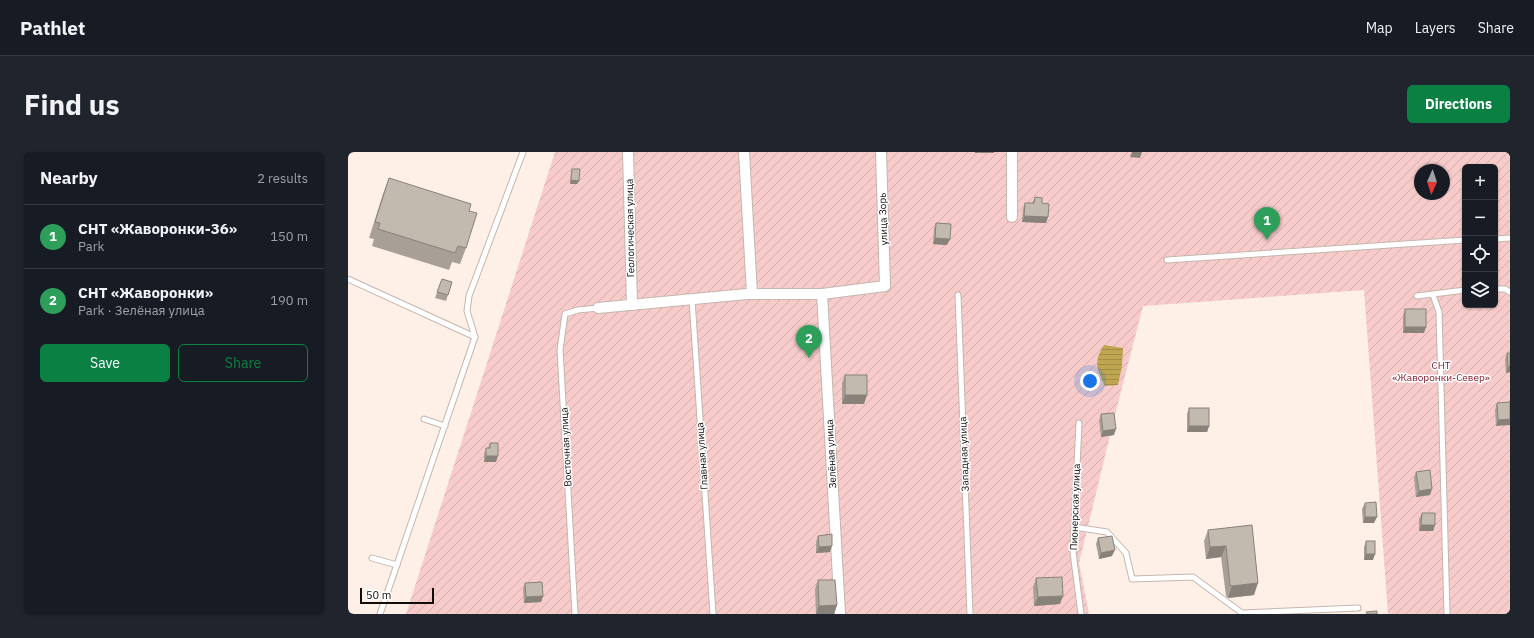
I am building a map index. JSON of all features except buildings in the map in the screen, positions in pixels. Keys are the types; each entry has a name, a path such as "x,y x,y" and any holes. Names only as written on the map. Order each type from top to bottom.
{"street":[{"name":"Геологическая улица","path":"628,152 632,305"},
{"path":"744,152 752,294"},
{"name":"улица Зорь","path":"822,294 885,286 881,152"},
{"path":"1012,152 1012,217"},
{"path":"598,308 752,294 822,294"},
{"name":"Зелёная улица","path":"822,294 840,614"}],"lane":[{"path":"380,614 475,338 467,311 468,296 523,152"},
{"path":"1498,238 1510,238"},
{"path":"1167,260 1462,240"},
{"path":"348,279 475,338"},
{"path":"1498,289 1505,289 1510,292"},
{"path":"1417,296 1462,290"},
{"name":"Западная улица","path":"958,295 970,614"},
{"path":"1433,295 1439,312 1447,614"},
{"name":"Главная улица","path":"692,299 713,614"},
{"name":"Восточная улица","path":"576,614 560,350 565,314 578,310 598,308"},
{"path":"424,419 445,426"},
{"name":"Пионерская улица","path":"1079,423 1073,552 1080,614"},
{"path":"1074,527 1107,532 1126,553 1132,579 1193,577 1242,613 1358,608"},
{"path":"372,558 396,565"}],"green space":[{"name":"СНТ «Жаворонки-Север»","path":"555,152 1510,152 1510,614 1388,614 1364,290 1143,306 1079,563 1089,614 406,614"}],"shaded area":[{"path":"1104,345 1123,348 1122,366 1118,385 1105,386 1098,370 1098,356"}],"place":[{"name":"СНТ «Жаворонки-36»","path":"1267,240"},
{"name":"СНТ «Жаворонки»","path":"809,358"}]}
